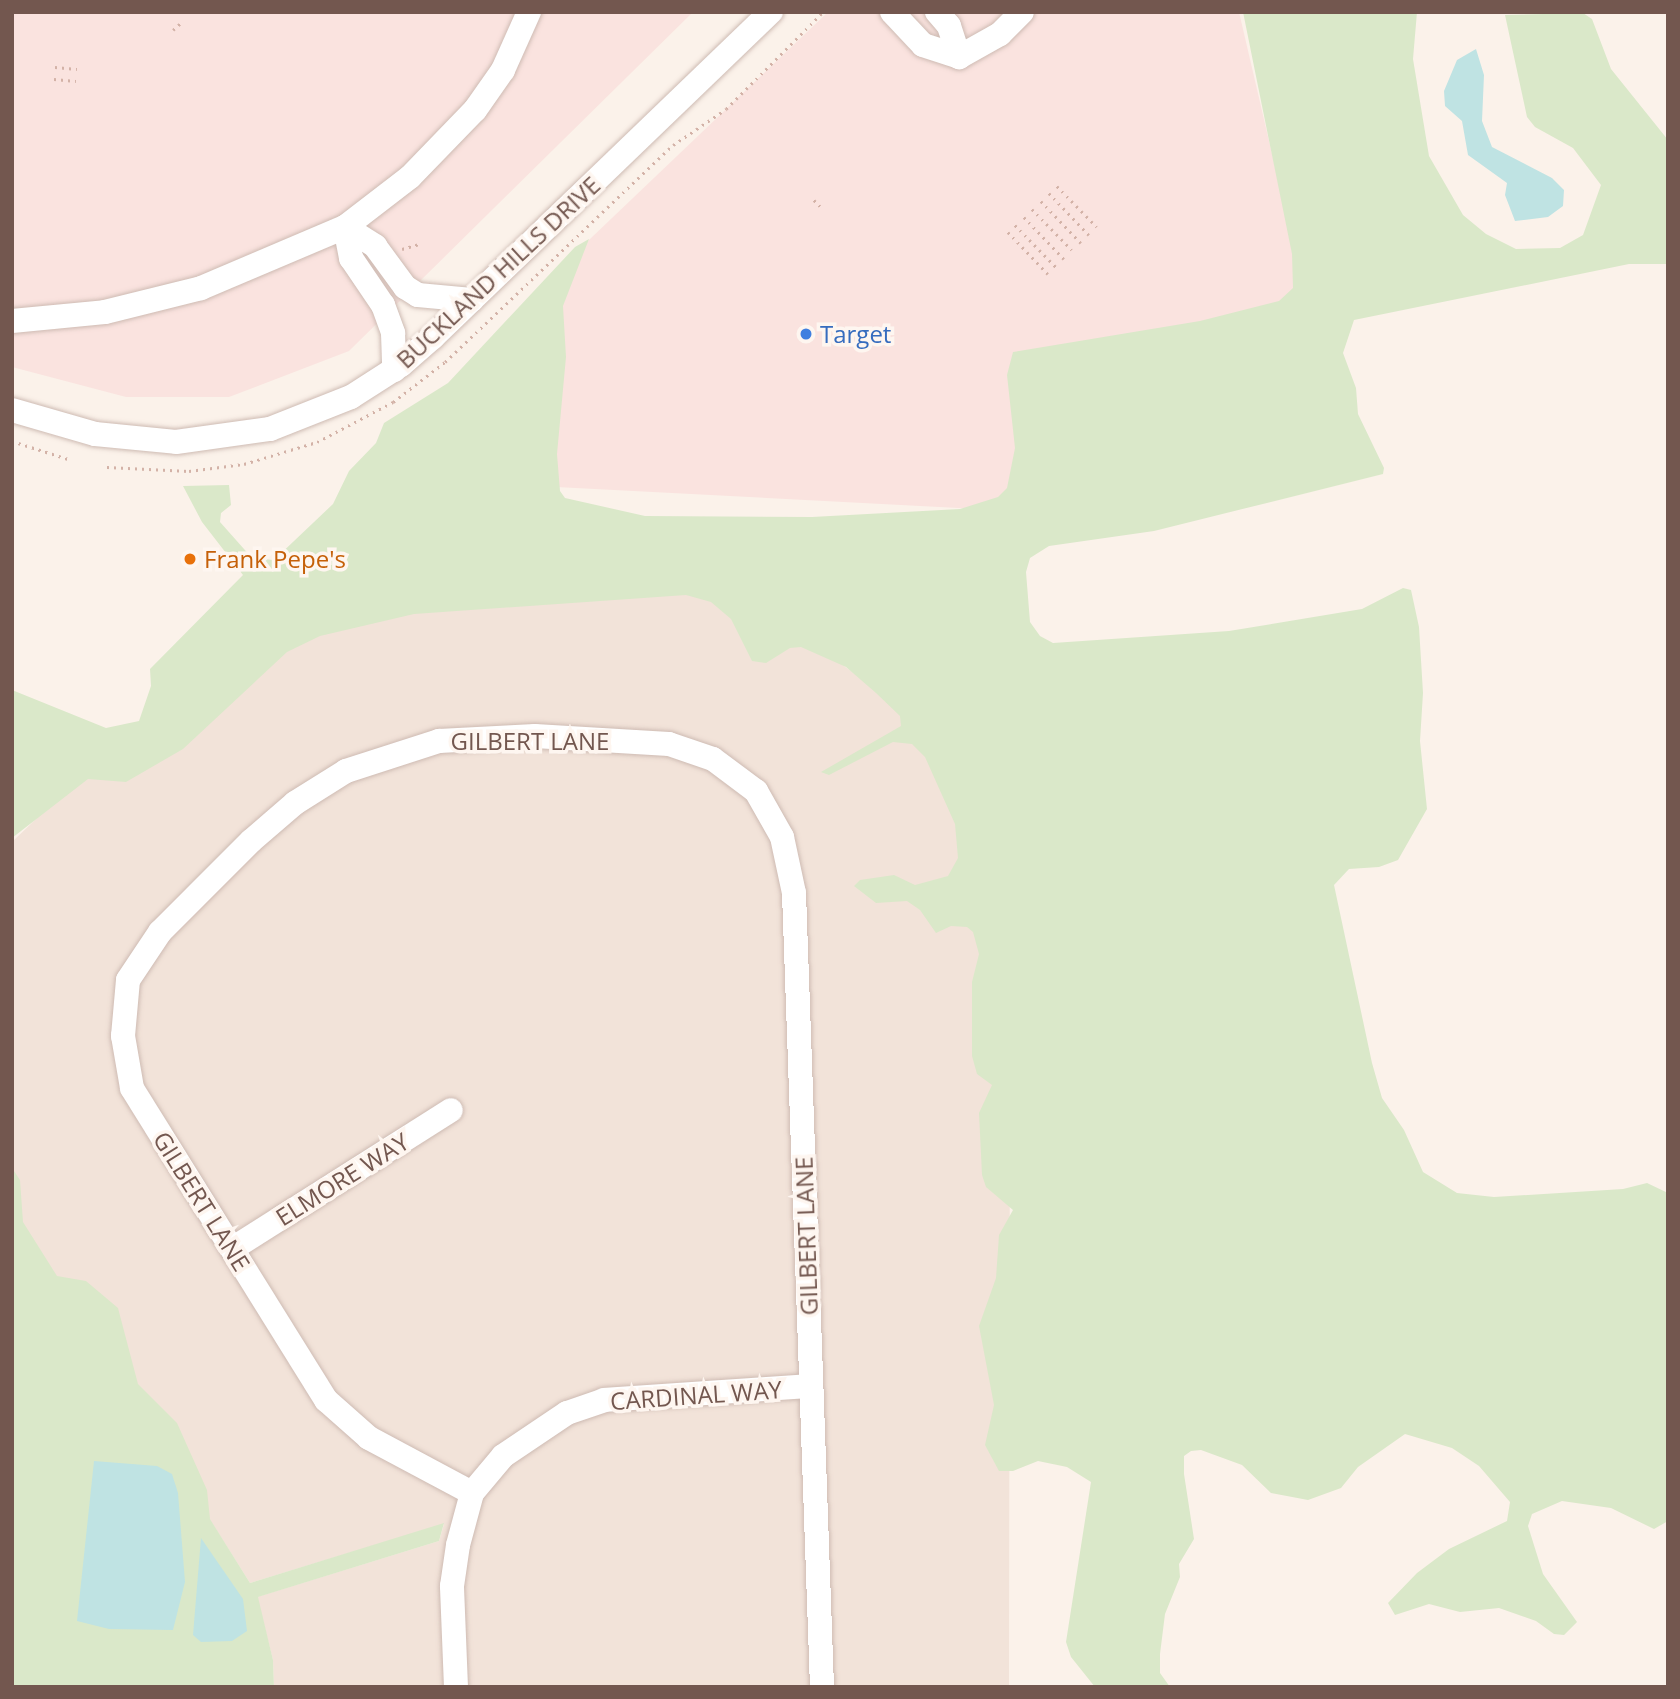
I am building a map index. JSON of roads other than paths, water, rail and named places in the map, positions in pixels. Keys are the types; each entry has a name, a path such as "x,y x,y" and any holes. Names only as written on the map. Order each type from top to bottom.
{"street":[{"path":"12,321 105,312 201,288 345,227 410,177 475,110 503,70 529,12"},
{"name":"BUCKLAND HILLS DRIVE","path":"12,410 116,438 206,440 270,429 312,415 394,370 472,300 771,12"},
{"path":"892,12 923,45 959,57 1000,34 1022,12"},
{"path":"937,12 949,26 959,57"},
{"path":"345,227 376,246 405,287 418,295 472,300"},
{"path":"345,227 351,258 383,305 393,332 394,370"},
{"name":"GILBERT LANE","path":"472,1493 369,1438 326,1400 132,1088 123,1036 128,980 160,932 295,803 346,771 396,752 439,741 535,736 669,744 713,759 757,791 782,837 794,894 822,1687"},
{"name":"ELMORE WAY","path":"232,1248 451,1110"},
{"name":"CARDINAL WAY","path":"456,1687 452,1586 472,1493 503,1456 533,1433 567,1413 604,1400 811,1387"}],"water":[{"path":"1476,49 1484,75 1482,121 1492,147 1552,178 1564,190 1563,206 1548,217 1515,221 1505,195 1507,183 1468,155 1462,121 1445,106 1444,91 1457,60"},
{"path":"94,1461 157,1466 172,1474 178,1493 185,1582 173,1630 109,1629 77,1621"},
{"path":"201,1538 243,1599 247,1631 232,1641 201,1642 193,1635"}],"place":[{"name":"Target","path":"806,334"},
{"name":"Frank Pepe's","path":"190,559"}]}
